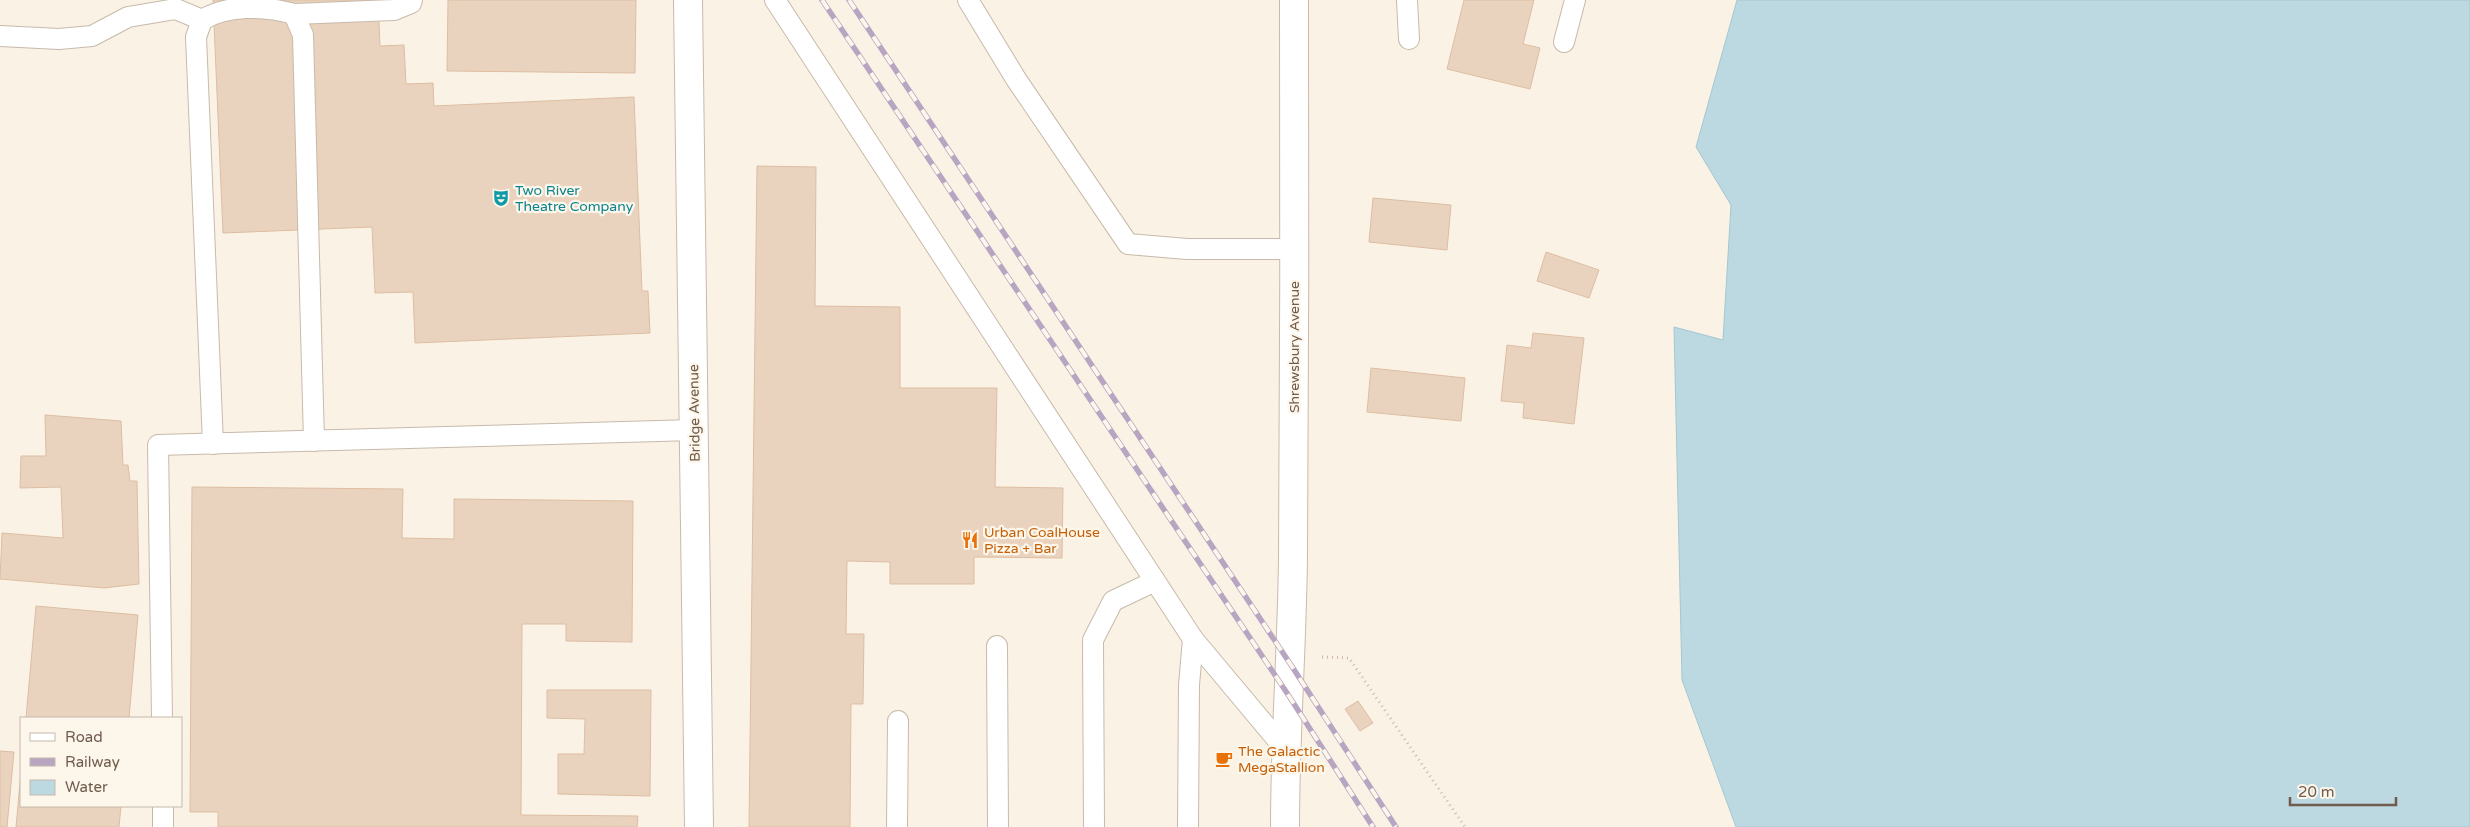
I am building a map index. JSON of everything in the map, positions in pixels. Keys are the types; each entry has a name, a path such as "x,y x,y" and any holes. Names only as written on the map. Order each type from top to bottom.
{"main road":[{"name":"Bridge Avenue","path":"688,0 699,827"},
{"name":"Shrewsbury Avenue","path":"1285,827 1285,749 1287,693 1291,665 1293,558 1294,0"}],"lane":[{"path":"213,444 196,37 202,20 217,11 272,8 294,14 394,10 412,0"},
{"path":"775,0 1193,639 1285,749"},
{"path":"968,0 1016,79 1128,244 1187,249 1294,249"},
{"path":"1407,0 1409,39"},
{"path":"1564,42 1575,0"},
{"path":"0,36 59,40 92,36 128,17 176,9 202,20"},
{"path":"294,14 303,35 314,441"},
{"path":"162,717 158,445 694,430"},
{"path":"1094,827 1094,640 1113,601 1155,580"},
{"path":"1188,827 1189,685 1193,639"},
{"path":"997,646 998,827"},
{"path":"897,827 898,721"},
{"path":"163,807 163,827"}],"path":[{"path":"1321,657 1349,658 1465,827"}],"water":[{"path":"1737,0 2470,0 2470,827 1736,827 1682,680 1674,327 1723,340 1731,205 1696,147"}],"building":[{"path":"213,0 378,0 380,46 404,45 406,84 433,83 434,106 634,97 642,291 648,291 650,333 415,343 413,292 375,293 372,227 223,233"},
{"path":"448,0 636,0 635,73 447,71"},
{"path":"1464,0 1534,0 1523,44 1540,48 1530,89 1447,69"},
{"path":"757,166 816,167 815,306 900,307 900,388 997,388 995,487 1063,488 1062,558 974,557 974,584 890,584 890,562 847,561 846,634 864,634 863,704 851,704 850,827 749,827"},
{"path":"1373,198 1451,205 1447,250 1369,242"},
{"path":"1546,252 1599,270 1589,298 1537,281"},
{"path":"1533,333 1584,338 1574,424 1523,418 1524,403 1501,401 1507,345 1531,348"},
{"path":"1371,368 1465,378 1461,421 1367,412"},
{"path":"45,415 121,421 123,465 128,465 130,481 137,481 139,584 104,588 0,579 2,533 63,538 61,487 20,488 21,456 46,456"},
{"path":"192,487 403,489 402,538 454,539 454,499 633,501 632,642 566,641 566,624 522,624 521,815 638,816 637,827 218,827 218,812 190,812"},
{"path":"36,606 138,615 129,717 26,717"},
{"path":"547,690 651,690 650,796 558,794 558,754 584,754 585,719 547,718"},
{"path":"1358,701 1373,723 1360,731 1345,709"},
{"path":"0,751 14,752 7,827 0,827"},
{"path":"20,783 20,807 121,807 119,827 16,827"}],"railway":[{"path":"822,0 1287,693 1373,827"},
{"path":"849,0 1291,665 1396,827"}],"place":[{"name":"Two River Theatre Company","path":"501,198"},
{"name":"Urban CoalHouse Pizza + Bar","path":"970,540"},
{"name":"The Galactic MegaStallion","path":"1224,759"}]}
